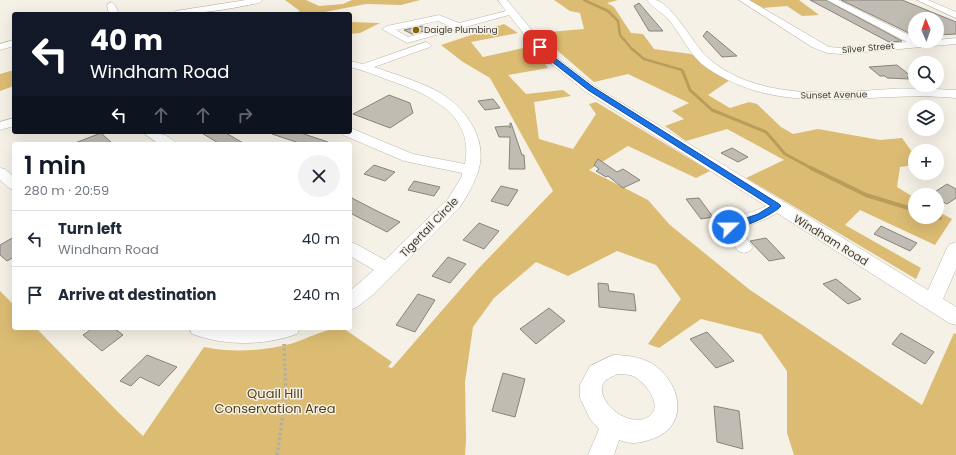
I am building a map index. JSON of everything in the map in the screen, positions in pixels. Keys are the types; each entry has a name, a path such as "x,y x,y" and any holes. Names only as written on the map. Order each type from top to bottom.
{"street":[{"path":"194,12 260,0"},
{"name":"Windham Road","path":"502,0 540,47 553,60 590,89 956,317"},
{"name":"Sunset Avenue","path":"651,0 672,19 702,59 729,76 778,94 807,97 844,97 912,92 956,94"},
{"name":"Silver Street","path":"743,0 816,45 827,50 842,51 908,45"},
{"path":"831,0 908,38"},
{"path":"921,0 956,15"},
{"path":"458,26 438,18 388,29 407,40 458,26 513,15"},
{"path":"357,65 513,15"},
{"name":"Silver Street","path":"944,42 956,41"},
{"path":"0,47 12,44"},
{"name":"Tigertail Circle","path":"352,300 367,289 454,203 466,184 472,170 474,148 472,136 463,120 450,105 419,87 357,65"},
{"path":"0,126 12,123"},
{"path":"152,134 166,142"},
{"path":"352,134 409,158 472,170"},
{"path":"0,172 12,183"},
{"path":"744,247 729,227 761,216 771,211 776,206"},
{"path":"932,302 956,248"},
{"path":"352,249 387,269"},
{"path":"206,330 212,332 247,334 287,334"},
{"path":"601,455 613,425"}],"path":[{"path":"277,455 286,395 287,334"}],"green space":[{"path":"285,0 306,0 319,6 343,4 352,0 420,0 401,5 366,4 325,12 298,12 300,11"},
{"path":"554,0 618,0 607,3 614,7 631,33 643,34 654,49 691,54 730,80 708,95 730,108 749,102 757,104 781,127 793,134 818,129 880,140 902,138 908,146 908,166 900,167 897,187 908,194 908,224 944,224 944,215 952,219 935,245 860,210 845,225 921,268 916,279 746,178 784,160 727,129 686,141 665,126 684,119 672,111 689,103 628,74 594,82 537,33 584,29 580,13 570,11"},
{"path":"748,0 799,0 819,15 802,16 787,6 761,8"},
{"path":"352,22 380,23 360,33 352,34"},
{"name":"Quail Hill Conservation Area","path":"504,24 518,33 471,42 483,57 532,46 548,68 508,75 526,94 563,90 571,96 534,102 539,139 573,149 596,114 589,104 596,102 710,171 696,178 628,146 589,170 648,200 670,225 750,290 922,405 954,333 956,334 956,455 794,455 787,433 787,371 761,334 701,319 659,348 648,344 681,299 656,265 617,251 568,276 536,262 494,298 473,327 465,382 465,455 0,455 0,291 12,303 12,330 38,330 143,436 204,347 236,351 269,348 290,344 330,330 346,330 392,362 388,367 392,368 478,269 553,191 490,78 463,62 441,45"},
{"path":"12,71 12,87 0,91 0,74"}],"building":[{"path":"810,0 826,0 902,41 889,42"},
{"path":"841,0 902,0 931,12 908,12 908,33"},
{"path":"639,3 663,31 649,31 634,6"},
{"path":"944,17 956,22 956,34 944,35"},
{"path":"422,26 428,30 412,34 404,30"},
{"path":"707,31 737,56 722,57 703,36"},
{"path":"897,65 908,74 908,79 887,78 885,76 880,76 869,67"},
{"path":"389,95 410,103 413,113 390,128 353,114"},
{"path":"493,99 500,108 485,110 478,101"},
{"path":"510,123 522,155 524,155 525,169 509,169 510,137 499,137 495,127 509,126 510,128"},
{"path":"102,134 111,142 78,142"},
{"path":"203,134 228,134 242,142 217,142"},
{"path":"272,134 304,134 328,142 296,142"},
{"path":"732,148 748,157 738,162 721,153"},
{"path":"598,159 617,172 623,169 640,180 623,188 608,176 606,177 596,171 599,169 594,165"},
{"path":"374,165 395,172 385,181 364,174"},
{"path":"414,181 440,187 434,196 408,190"},
{"path":"947,184 956,189 956,198 947,204 944,202 944,188 941,188"},
{"path":"501,186 518,190 508,206 491,201"},
{"path":"352,198 400,222 387,232 352,214"},
{"path":"699,198 713,217 701,219 686,199"},
{"path":"479,223 499,231 484,249 463,240"},
{"path":"881,226 917,243 910,251 874,234"},
{"path":"12,238 12,258 7,261 0,255 0,245"},
{"path":"766,238 785,258 769,261 750,241"},
{"path":"448,257 466,264 450,283 432,276"},
{"path":"836,279 861,299 848,304 823,284"},
{"path":"598,283 608,284 609,291 634,294 636,311 599,307"},
{"path":"418,294 435,300 415,332 396,325"},
{"path":"549,308 565,321 536,344 520,329"},
{"path":"90,330 117,330 123,335 102,351 83,335"},
{"path":"707,332 734,361 716,368 690,339"},
{"path":"901,333 934,352 925,364 892,344"},
{"path":"147,355 177,367 159,386 140,377 131,386 120,381"},
{"path":"503,373 525,379 515,417 492,411"},
{"path":"714,406 739,411 743,449 717,442"}],"waterway":[{"path":"584,0 608,11 618,21 620,35 631,48 644,59 682,70 683,73"},
{"path":"683,72 690,90 712,110 766,132 785,154 813,169"},
{"path":"813,169 866,195 908,208"}],"place":[{"name":"Daigle Plumbing","path":"416,30"}],"route":[{"path":"540,47 553,60 590,89 776,206 771,211 761,216 729,227"}]}
